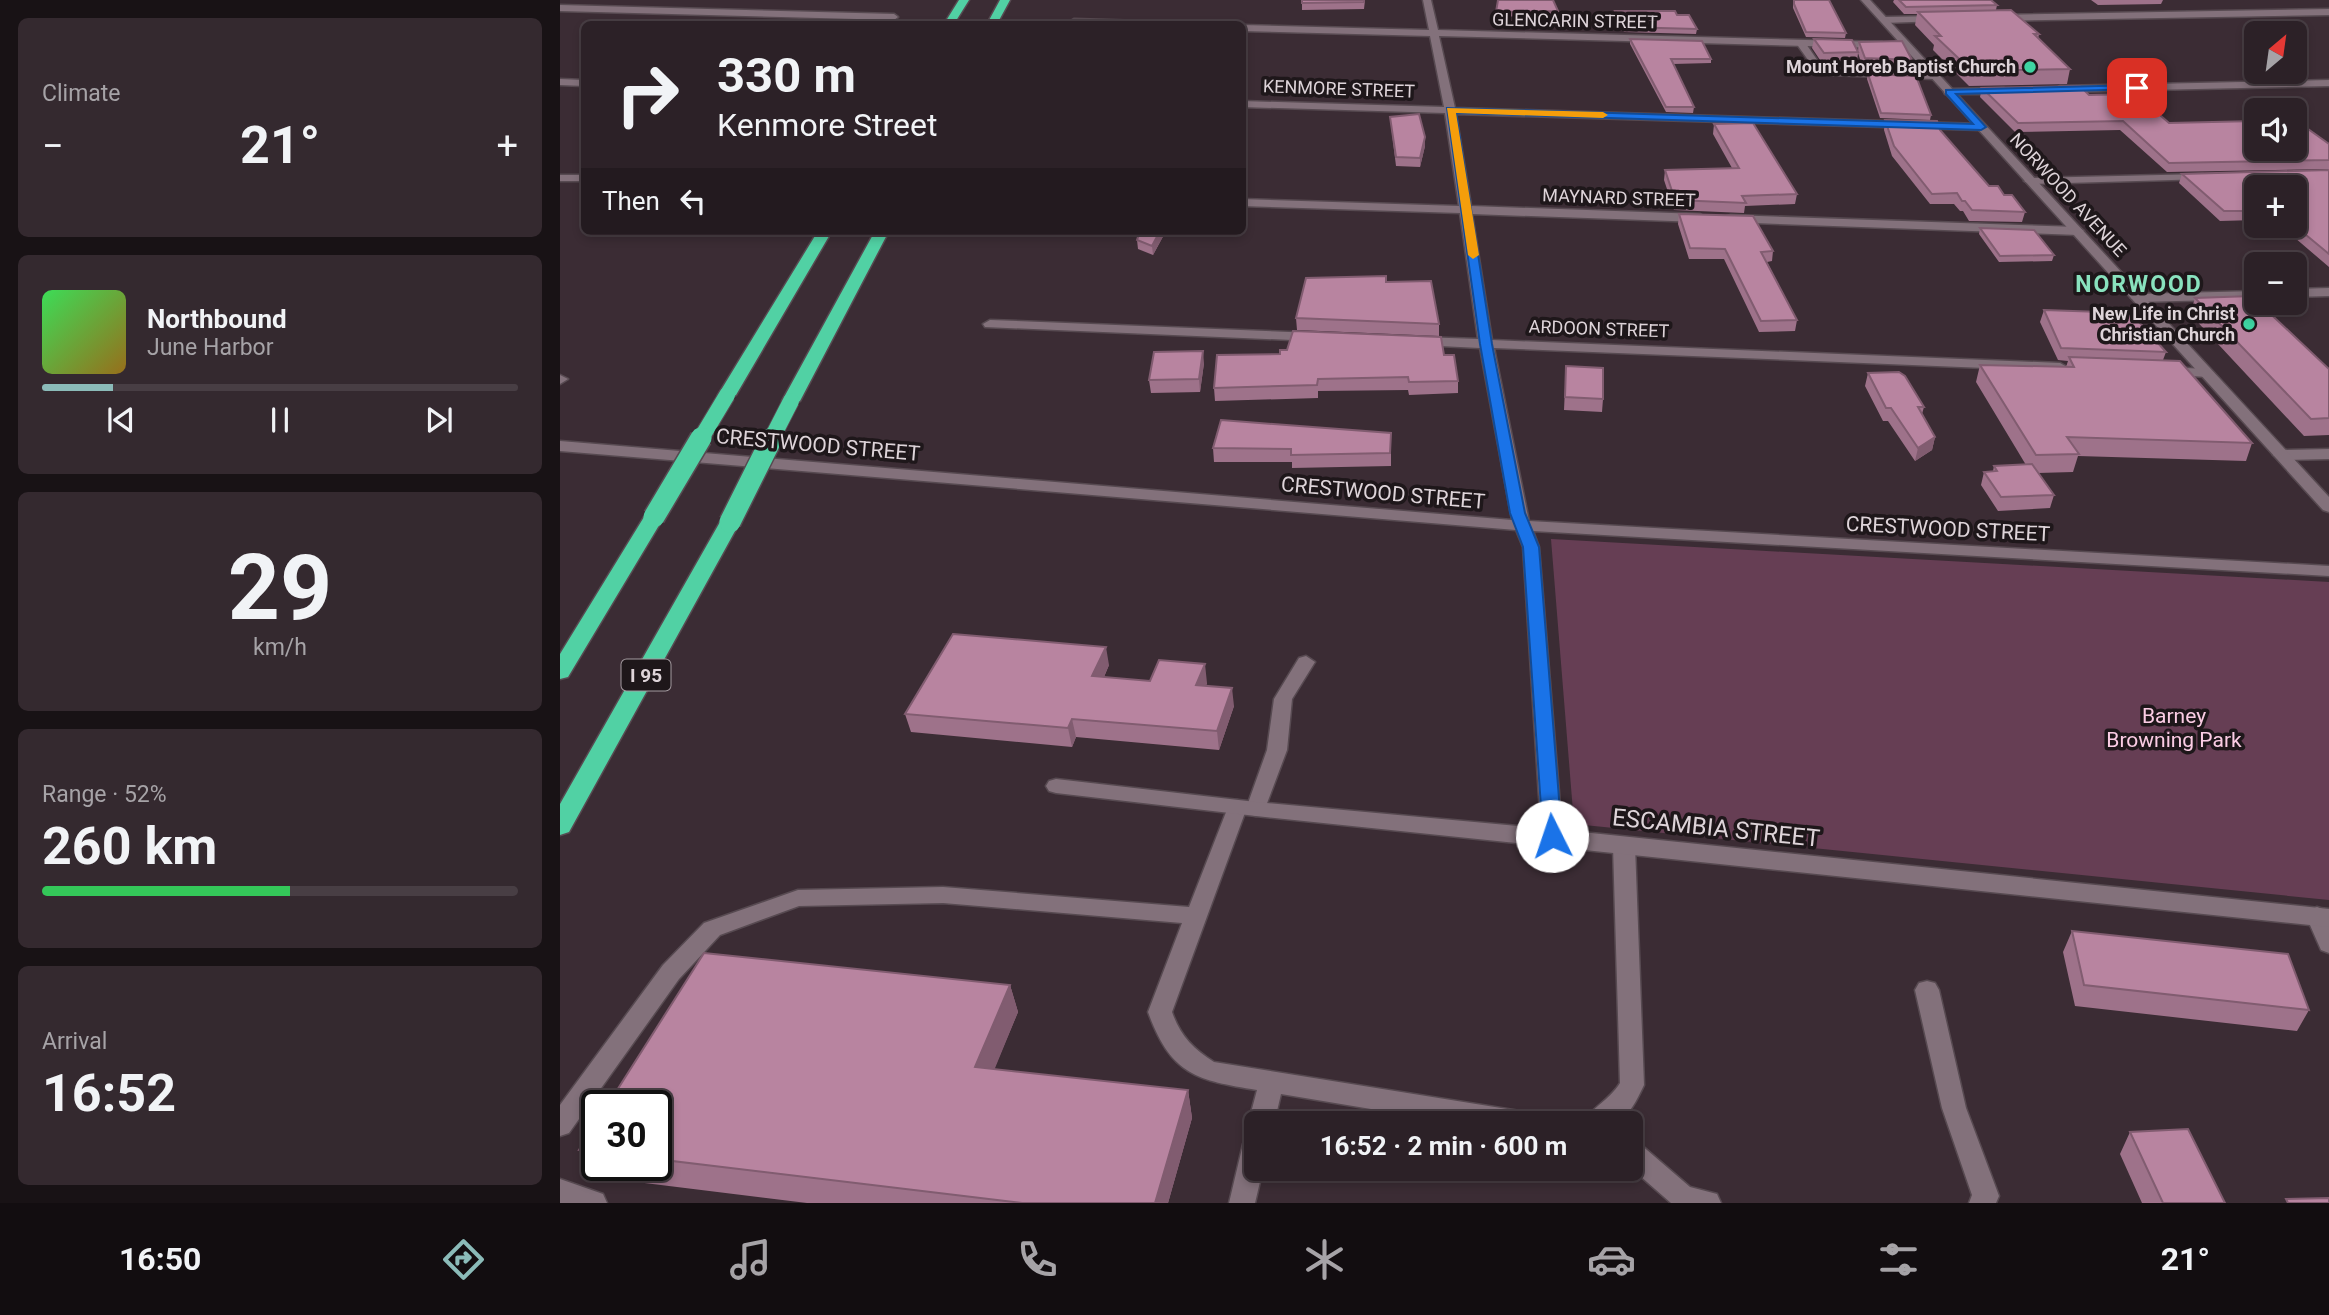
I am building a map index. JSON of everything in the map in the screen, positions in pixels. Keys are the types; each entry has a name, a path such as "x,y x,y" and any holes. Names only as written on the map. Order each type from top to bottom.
{"highway":[{"path":"951,21 964,0"},
{"path":"994,21 1005,0"},
{"path":"560,671 823,235"},
{"name":"I 95","path":"560,826 730,522 880,235"}],"street":[{"path":"560,16 565,8 580,0"},
{"path":"1427,0 1450,110 1486,344 1517,513 1531,547 1552,836"},
{"name":"NORWOOD AVENUE","path":"1865,0 2329,507"},
{"path":"2301,0 2327,14"},
{"path":"565,8 894,17"},
{"path":"1989,18 2327,14"},
{"path":"1884,20 1947,19"},
{"name":"GLENCARIN STREET","path":"1246,27 1906,45"},
{"path":"1801,43 1819,69 1831,72 1934,76"},
{"path":"560,82 581,83"},
{"path":"2054,89 2329,83"},
{"path":"1949,92 2013,90"},
{"name":"KENMORE STREET","path":"1246,104 1981,127"},
{"path":"2030,181 2220,176"},
{"path":"560,178 581,178"},
{"name":"MAYNARD STREET","path":"1246,202 2078,231"},
{"path":"2307,293 2329,292"},
{"path":"2138,298 2244,295"},
{"path":"990,324 1335,338"},
{"name":"ARDOON STREET","path":"1404,341 2073,368"},
{"path":"2143,370 2207,373"},
{"name":"CRESTWOOD STREET","path":"561,447 1524,526 2329,571"},
{"path":"2281,455 2329,454"},
{"path":"1306,662 1283,699 1277,750 1246,808 1196,916 1160,1012 1168,1038 1183,1056 1209,1072 1452,1111"},
{"name":"ESCAMBIA STREET","path":"1056,786 1246,808 1552,836 1623,846 2323,917"},
{"path":"1612,1111 1620,1105 1632,1085 1623,846"},
{"path":"560,1125 671,972 712,929 797,898 943,895 1196,916"},
{"path":"2323,917 2329,944"},
{"path":"1927,990 1954,1108 1986,1196 1982,1203"},
{"path":"1264,1111 1272,1082"},
{"path":"1643,1162 1683,1197 1708,1203"},
{"path":"1242,1203 1247,1181"},
{"path":"560,1191 594,1203"}],"green space":[{"name":"Barney Browning Park","path":"1551,539 2329,582 2329,900 1574,824"}],"building":[{"path":"1302,0 1364,0 1364,2 1302,3"},
{"path":"1498,0 1553,0 1558,11 1496,12"},
{"path":"1794,0 1829,0 1846,33 1806,32"},
{"path":"1899,0 1991,0 1997,5 1906,7"},
{"path":"2011,10 2039,34 2034,34 2070,69 1972,71 1935,36 1941,36 1918,12"},
{"path":"1615,11 1675,11 1677,15 1689,15 1697,29 1624,27"},
{"path":"1630,39 1702,41 1711,59 1671,59 1694,107 1666,107"},
{"path":"1814,39 1852,40 1858,52 1824,53"},
{"path":"1902,41 1912,60 1865,58 1859,42"},
{"path":"1868,74 1916,76 1931,115 1881,113"},
{"path":"2080,86 2089,95 2136,94 2169,123 2244,121 2244,161 2276,161 2169,163 2123,121 2018,123 1982,88"},
{"path":"1419,114 1425,137 1420,158 1396,157 1390,117"},
{"path":"1885,120 1937,121 1940,130 1989,186 1998,186 2004,195 2012,195 2025,212 1972,210 1957,193 1932,194 1894,146"},
{"path":"1753,123 1797,194 1742,196 1746,203 1675,200 1665,170 1739,168 1714,124"},
{"path":"2307,129 2329,144 2329,160 2307,160"},
{"path":"2329,170 2329,254 2307,236 2307,175 2244,175 2244,211 2224,211 2182,174"},
{"path":"1679,214 1753,216 1773,251 1761,252 1797,320 1761,321 1725,249 1690,248"},
{"path":"1980,228 2034,230 2054,255 2000,256"},
{"path":"1139,235 1158,235 1152,246 1137,240"},
{"path":"1386,276 1386,282 1431,281 1439,324 1296,318 1306,278"},
{"path":"2244,296 2244,315 2272,315 2329,369 2329,418 2311,419 2195,298"},
{"path":"2044,310 2131,313 2166,352 2061,348"},
{"path":"1293,331 1441,337 1444,355 1454,355 1458,381 1409,382 1408,377 1318,379 1317,385 1214,388 1217,355 1280,354 1280,350 1287,350"},
{"path":"1203,351 1199,379 1149,380 1154,352"},
{"path":"2069,357 2180,361 2252,443 2067,437 2079,454 2036,455 1980,365 2074,367"},
{"path":"1566,366 1603,368 1603,399 1565,397"},
{"path":"1899,372 1905,376 1924,407 1918,407 1935,437 1918,448 1891,408 1886,408 1868,373"},
{"path":"1221,420 1391,433 1390,453 1291,455 1291,449 1213,448"},
{"path":"2032,464 2054,495 2001,497 1984,472 1997,471 1994,466"},
{"path":"953,634 1106,647 1092,676 1150,681 1159,660 1205,664 1196,685 1232,688 1217,731 1072,719 1068,728 905,714"},
{"path":"2072,931 2288,954 2309,1010 2084,985"},
{"path":"704,953 1010,985 975,1067 1188,1090 1155,1203 1022,1203 672,1161 672,1090 617,1090"},
{"path":"2188,1129 2225,1203 2163,1203 2130,1132"},
{"path":"2329,1198 2329,1203 2288,1203 2286,1199"}],"slow traffic":[{"path":"1473,255 1450,110 1603,115"}],"place":[{"name":"Mount Horeb Baptist Church","path":"2030,67"},
{"name":"New Life in Christ Christian Church","path":"2249,324"}],"district":[{"name":"NORWOOD","path":"2139,284"}],"route":[{"path":"1552,836 1531,547 1517,513 1486,344 1450,110 1981,127 1949,92 2137,88"}]}
